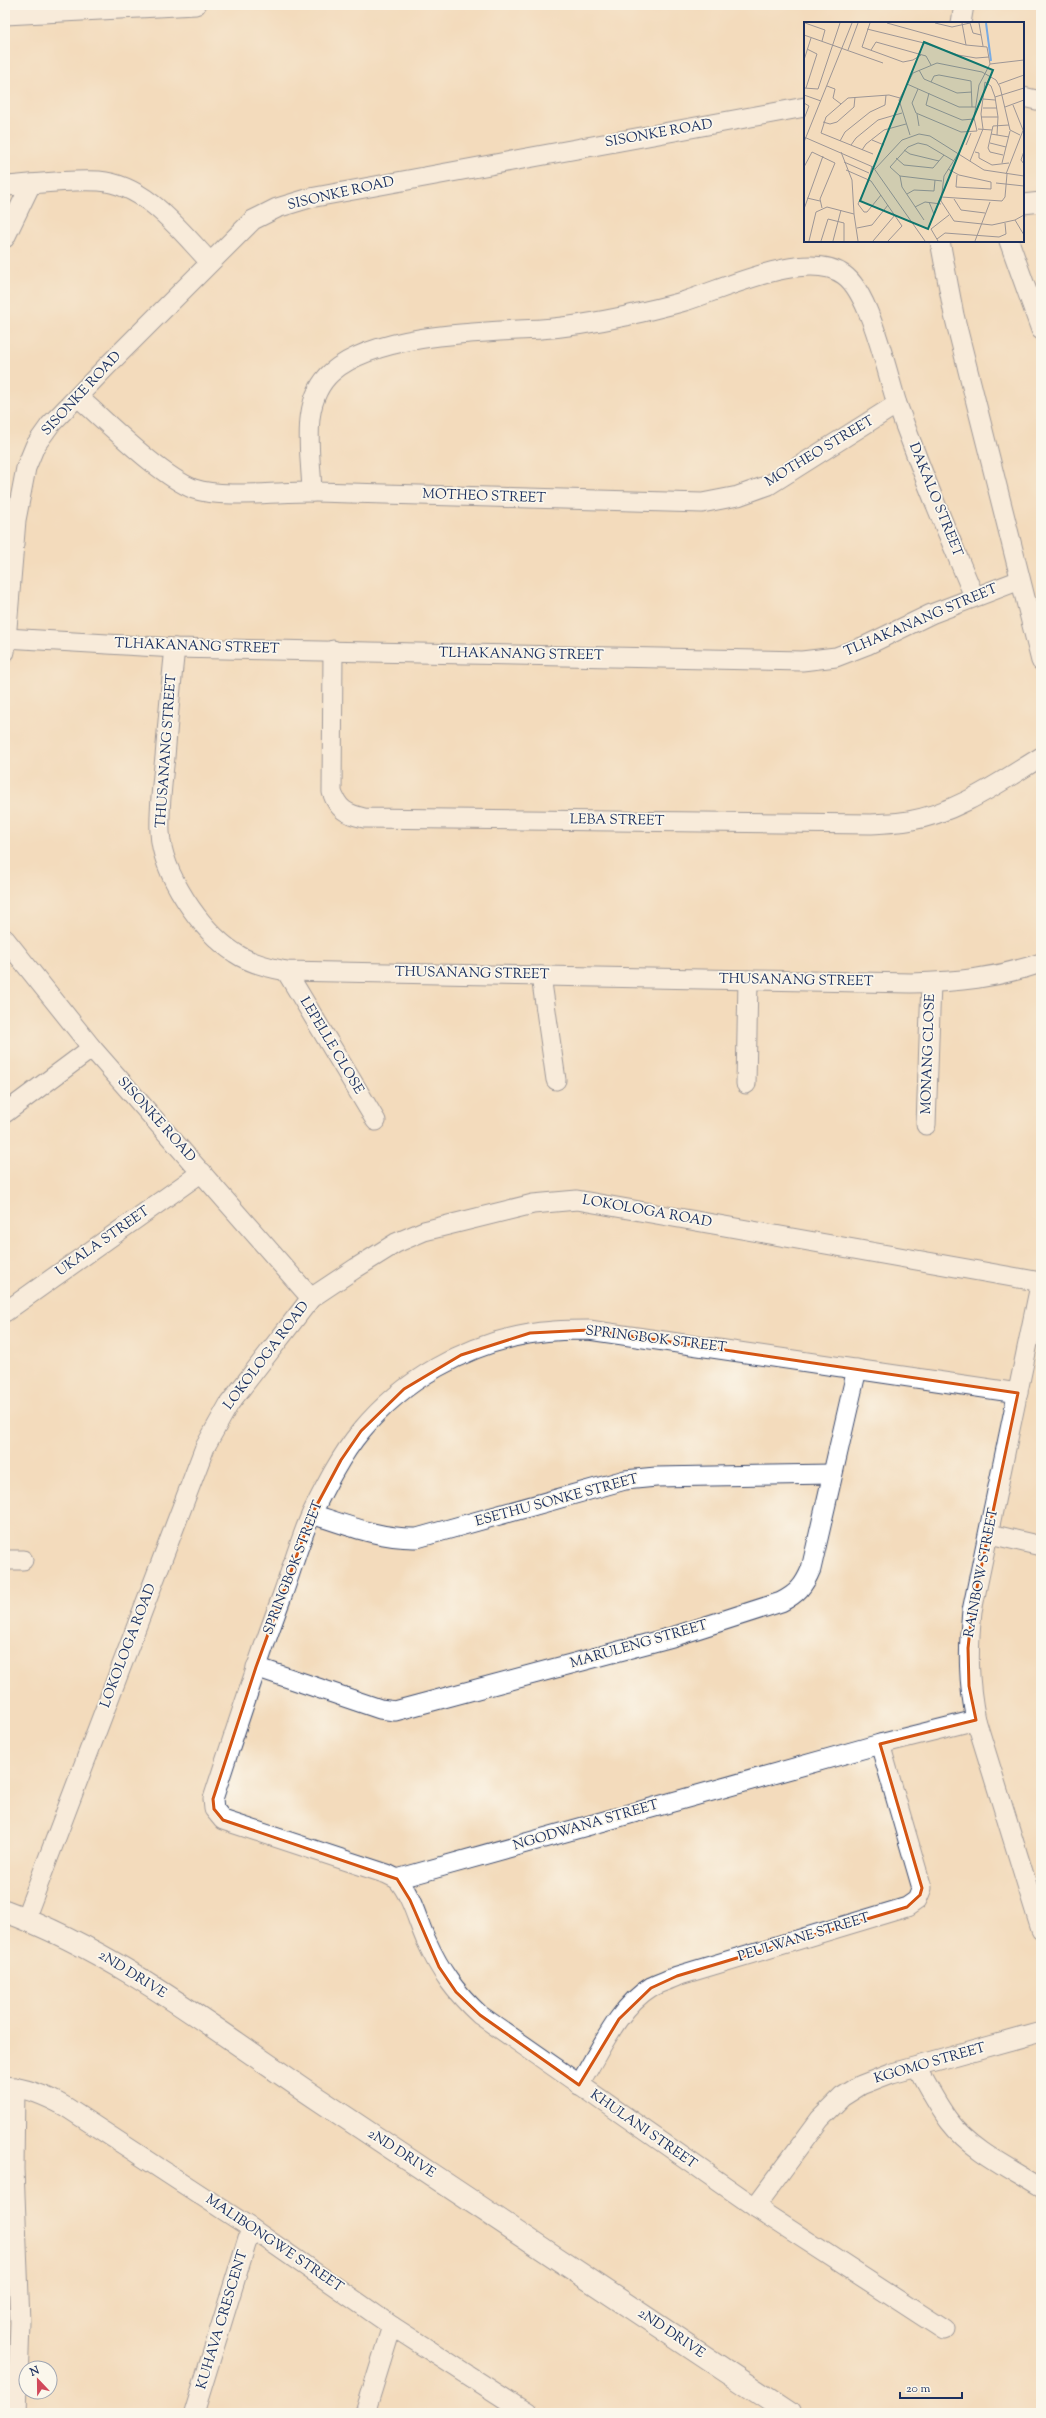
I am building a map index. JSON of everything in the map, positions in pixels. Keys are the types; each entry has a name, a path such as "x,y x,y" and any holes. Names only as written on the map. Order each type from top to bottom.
{"street":[{"path":"5,15 196,5"},
{"path":"961,22 964,5"},
{"path":"1024,97 1041,101"},
{"name":"SISONKE ROAD","path":"6,645 16,520 26,468 35,446 50,425 253,220 277,208 310,198 804,107"},
{"path":"5,186 101,181 127,188 144,198 164,215 210,262"},
{"path":"5,238 31,184"},
{"path":"1024,204 1041,202"},
{"path":"940,242 954,315 1041,661"},
{"path":"1009,242 1041,328"},
{"name":"DAKALO STREET","path":"312,492 310,416 312,400 318,388 330,374 346,362 366,352 450,334 544,329 625,316 682,302 772,272 796,266 834,268 846,276 853,285 876,336 897,404 914,452 974,596"},
{"name":"MOTHEO STREET","path":"78,397 162,470 180,482 196,489 223,493 312,492 702,503 738,496 769,485 897,404"},
{"name":"TLHAKANANG STREET","path":"6,645 333,650 802,661 836,657 974,596 1020,580"},
{"name":"THUSANANG STREET","path":"175,648 160,799 160,833 166,865 184,897 208,929 235,953 286,971 931,983 961,982 1008,974 1041,963"},
{"name":"LEBA STREET","path":"333,650 332,792 341,809 350,815 364,818 872,824 909,821 943,812 979,795 1041,757"},
{"name":"SISONKE ROAD","path":"5,939 10,948 92,1048 311,1298"},
{"name":"LEPELLE CLOSE","path":"286,971 376,1122"},
{"path":"541,976 556,1080"},
{"path":"746,1084 748,980"},
{"name":"MONANG CLOSE","path":"926,1126 931,983"},
{"path":"5,1113 92,1048"},
{"name":"UKALA STREET","path":"5,1312 202,1172"},
{"name":"LOKOLOGA ROAD","path":"25,1919 205,1447 229,1404 311,1298 396,1243 424,1231 533,1204 577,1200 1041,1282"},
{"name":"RAINBOW STREET","path":"1041,1282 990,1534 972,1611 968,1648 969,1686 976,1720 1041,1930"},
{"name":"SPRINGBOK STREET","path":"396,1879 387,1874 223,1820 216,1815 213,1799 256,1667 312,1514 341,1460 361,1431 382,1408 404,1389 430,1372 461,1355 496,1342 530,1333 588,1330 1018,1393"},
{"name":"MARULENG STREET","path":"256,1667 380,1709 395,1712 672,1636 781,1602 796,1594 806,1583 811,1569 857,1369"},
{"name":"ESETHU SONKE STREET","path":"312,1514 374,1534 398,1539 417,1538 625,1480 656,1477 832,1474"},
{"path":"990,1534 1041,1546"},
{"name":"NGODWANA STREET","path":"396,1879 880,1744 976,1720"},
{"name":"PEULWANE STREET","path":"579,2086 619,2019 636,2000 651,1988 677,1976 907,1907 917,1900 922,1888 880,1744"},
{"name":"KHULANI STREET","path":"396,1879 410,1900 440,1967 456,1992 480,2015 579,2086 755,2207 944,2330"},
{"name":"2ND DRIVE","path":"5,1911 86,1947 143,1980 789,2413"},
{"name":"KGOMO STREET","path":"755,2207 820,2119 842,2097 862,2085 892,2073 1041,2032"},
{"path":"917,2067 940,2107 963,2136 977,2147 1041,2188"},
{"path":"10,2086 20,2322 17,2413"},
{"name":"MALIBONGWE STREET","path":"10,2086 48,2097 66,2107 251,2228 392,2326 527,2413"},
{"name":"KUHAVA CRESCENT","path":"194,2413 251,2228"},
{"path":"365,2413 392,2326"}],"highlighted area":[{"path":"589,1330 1018,1393 972,1611 968,1648 969,1686 976,1720 880,1744 922,1888 920,1895 907,1907 677,1976 651,1988 619,2019 579,2085 480,2015 456,1992 439,1967 410,1900 397,1879 223,1820 214,1809 213,1799 256,1667 312,1514 341,1460 361,1431 404,1389 461,1355 530,1333"}]}
